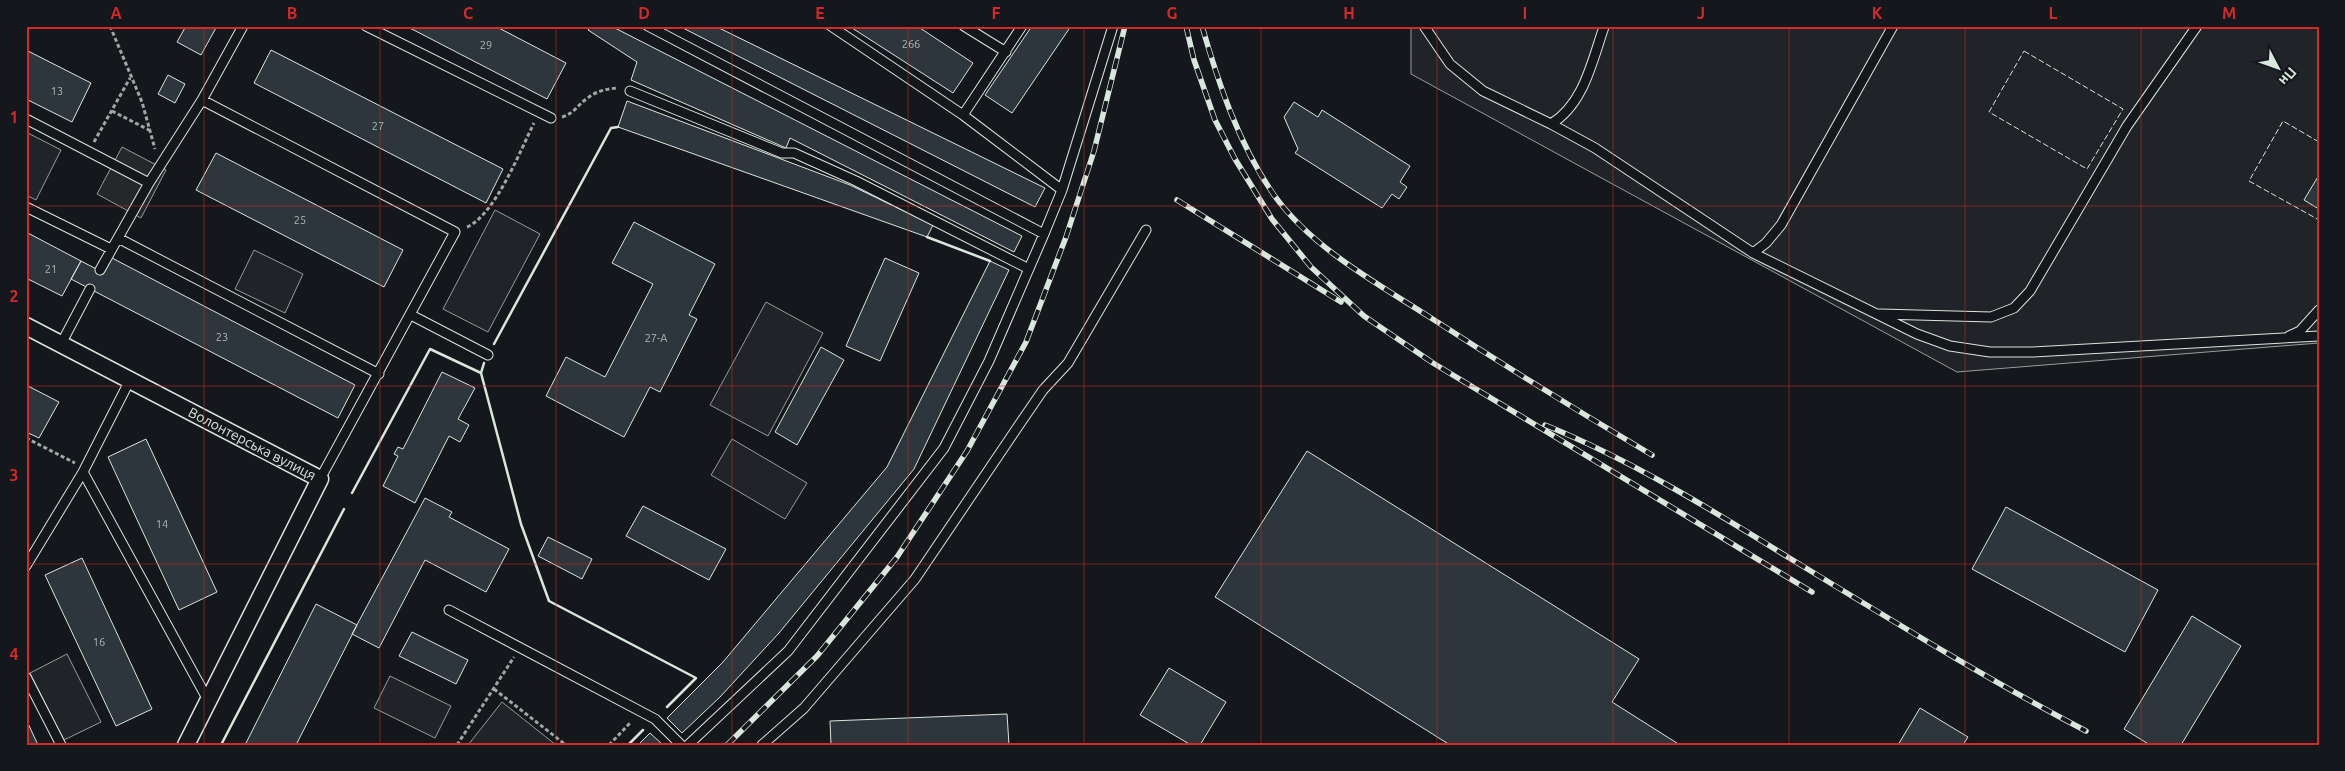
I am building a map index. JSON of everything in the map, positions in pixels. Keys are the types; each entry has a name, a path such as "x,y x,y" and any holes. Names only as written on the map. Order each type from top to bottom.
{"street":[{"name":"Волонтерська вулиця","path":"26,326 320,479 186,745"}],"lane":[{"path":"100,270 149,183 202,100 243,26"},
{"path":"366,26 551,118"},
{"path":"648,26 1044,234"},
{"path":"831,26 963,115 1062,190"},
{"path":"964,26 1006,52"},
{"path":"963,115 1022,26"},
{"path":"688,745 788,651 944,448 989,361 1062,190 1114,26"},
{"path":"1424,26 1450,64 1483,91 1595,148 1753,253 1874,314 1950,346 1990,352 2033,352 2319,336"},
{"path":"1753,253 1766,243 1781,225 1894,26"},
{"path":"1874,314 1991,316 2014,308 2030,292 2127,126 2197,26"},
{"path":"1551,124 1563,117 1573,104 1604,28"},
{"path":"630,91 782,153 794,153 856,181 1029,269"},
{"path":"202,100 455,232 320,479"},
{"path":"26,119 149,183"},
{"path":"26,208 111,249"},
{"path":"762,745 804,708 915,579 1018,425 1044,390 1068,363 1146,230"},
{"path":"118,238 379,374"},
{"path":"61,344 90,289"},
{"path":"2282,339 2300,331 2319,310"},
{"path":"411,314 488,355"},
{"path":"26,566 84,470 130,380"},
{"path":"84,470 208,700"},
{"path":"449,610 655,719 682,745"},
{"path":"26,677 61,745"}],"path":[{"path":"110,26 142,102 160,166"},
{"path":"89,152 131,77"},
{"path":"551,118 565,116 601,90 616,88 630,91"},
{"path":"112,111 150,130"},
{"path":"455,232 470,226 482,218 492,205 540,112"},
{"path":"26,438 84,470"},
{"path":"457,745 520,648"},
{"path":"494,689 566,745"},
{"path":"609,745 640,711"}],"shaded area":[{"path":"1411,26 2319,26 2319,343 1957,372 1411,74"},
{"path":"26,132 61,150 36,200 26,195"},
{"path":"122,147 166,170 141,218 97,194"},
{"path":"495,210 540,234 488,332 443,309"},
{"path":"254,250 303,274 285,313 235,289"},
{"path":"766,302 823,333 768,436 710,405"},
{"path":"732,439 807,483 785,519 711,475"},
{"path":"67,654 101,722 64,740 30,673"},
{"path":"390,676 451,706 435,738 374,708"},
{"path":"502,702 556,745 468,745"}],"building":[{"path":"186,26 217,26 201,55 177,42"},
{"path":"406,26 495,26 566,63 547,99"},
{"path":"590,26 611,26 1022,236 1014,252 790,138 786,148 631,80 637,62 588,30"},
{"path":"679,26 715,26 1045,188 1035,207"},
{"path":"849,26 917,26 973,63 953,93"},
{"path":"1032,26 1071,26 1012,113 985,95"},
{"path":"26,50 91,83 72,122 26,99"},
{"path":"271,50 503,169 486,203 254,83"},
{"path":"168,75 185,84 175,103 158,94"},
{"path":"627,101 850,185 933,225 927,237 618,127"},
{"path":"1294,102 1318,117 1322,110 1410,166 1400,182 1407,187 1399,199 1392,194 1382,208 1295,153 1298,149 1284,117"},
{"path":"216,153 403,250 384,287 196,190"},
{"path":"2319,175 2319,209 2304,200"},
{"path":"634,222 715,264 689,315 697,319 660,392 650,387 624,437 546,396 566,357 605,377 653,284 612,263"},
{"path":"26,232 81,261 62,296 26,278"},
{"path":"112,258 355,385 338,418 71,279 81,261 104,273"},
{"path":"885,258 919,273 880,361 846,346"},
{"path":"990,261 1009,270 914,469 779,633 720,697 682,733 667,718 723,662 887,467"},
{"path":"821,347 844,360 797,445 775,432"},
{"path":"442,372 475,388 458,419 469,425 460,442 449,436 415,503 383,486 398,456 394,454 398,447 403,449"},
{"path":"26,385 59,402 39,438 26,432"},
{"path":"146,439 217,592 179,610 108,457"},
{"path":"1307,451 1639,659 1612,702 1680,745 1450,745 1215,597"},
{"path":"425,498 452,512 449,517 509,549 486,592 425,560 379,648 352,634"},
{"path":"643,506 726,549 709,580 626,536"},
{"path":"2006,507 2158,590 2125,652 1972,569"},
{"path":"548,537 592,559 582,579 538,556"},
{"path":"82,558 152,709 116,726 45,575"},
{"path":"316,604 357,625 296,745 245,745"},
{"path":"2192,616 2241,646 2181,745 2150,745 2124,729"},
{"path":"412,632 468,660 456,684 399,656"},
{"path":"1169,668 1226,702 1200,745 1191,745 1140,715"},
{"path":"1920,708 1968,737 1963,745 1898,745"},
{"path":"1007,714 1009,745 831,745 830,721"},
{"path":"26,719 38,745 26,745"},
{"path":"650,733 663,745 638,745"}],"railway":[{"path":"727,745 817,656 897,557 967,451 1026,342 1066,237 1094,151 1125,26"},
{"path":"1186,26 1194,60 1215,120 1235,159 1272,219 1311,267 1364,316 1433,363 1812,592"},
{"path":"1202,26 1231,114 1250,156 1274,195 1306,231 1366,276 1539,387 1652,455"},
{"path":"1177,200 1341,302"},
{"path":"1545,425 1609,454 1671,487 1937,647 2086,731"}],"fence":[{"path":"2024,51 2123,109 2087,169 1989,112 2024,51"},
{"path":"2319,142 2283,121 2249,181 2319,220"}],"wall":[{"path":"494,344 611,128 618,127"},
{"path":"927,237 990,261"},
{"path":"352,493 430,349 481,373 521,524 549,601 696,678 667,707"},
{"path":"481,373 484,363"},
{"path":"221,745 344,509"},
{"path":"628,745 643,730"}]}
